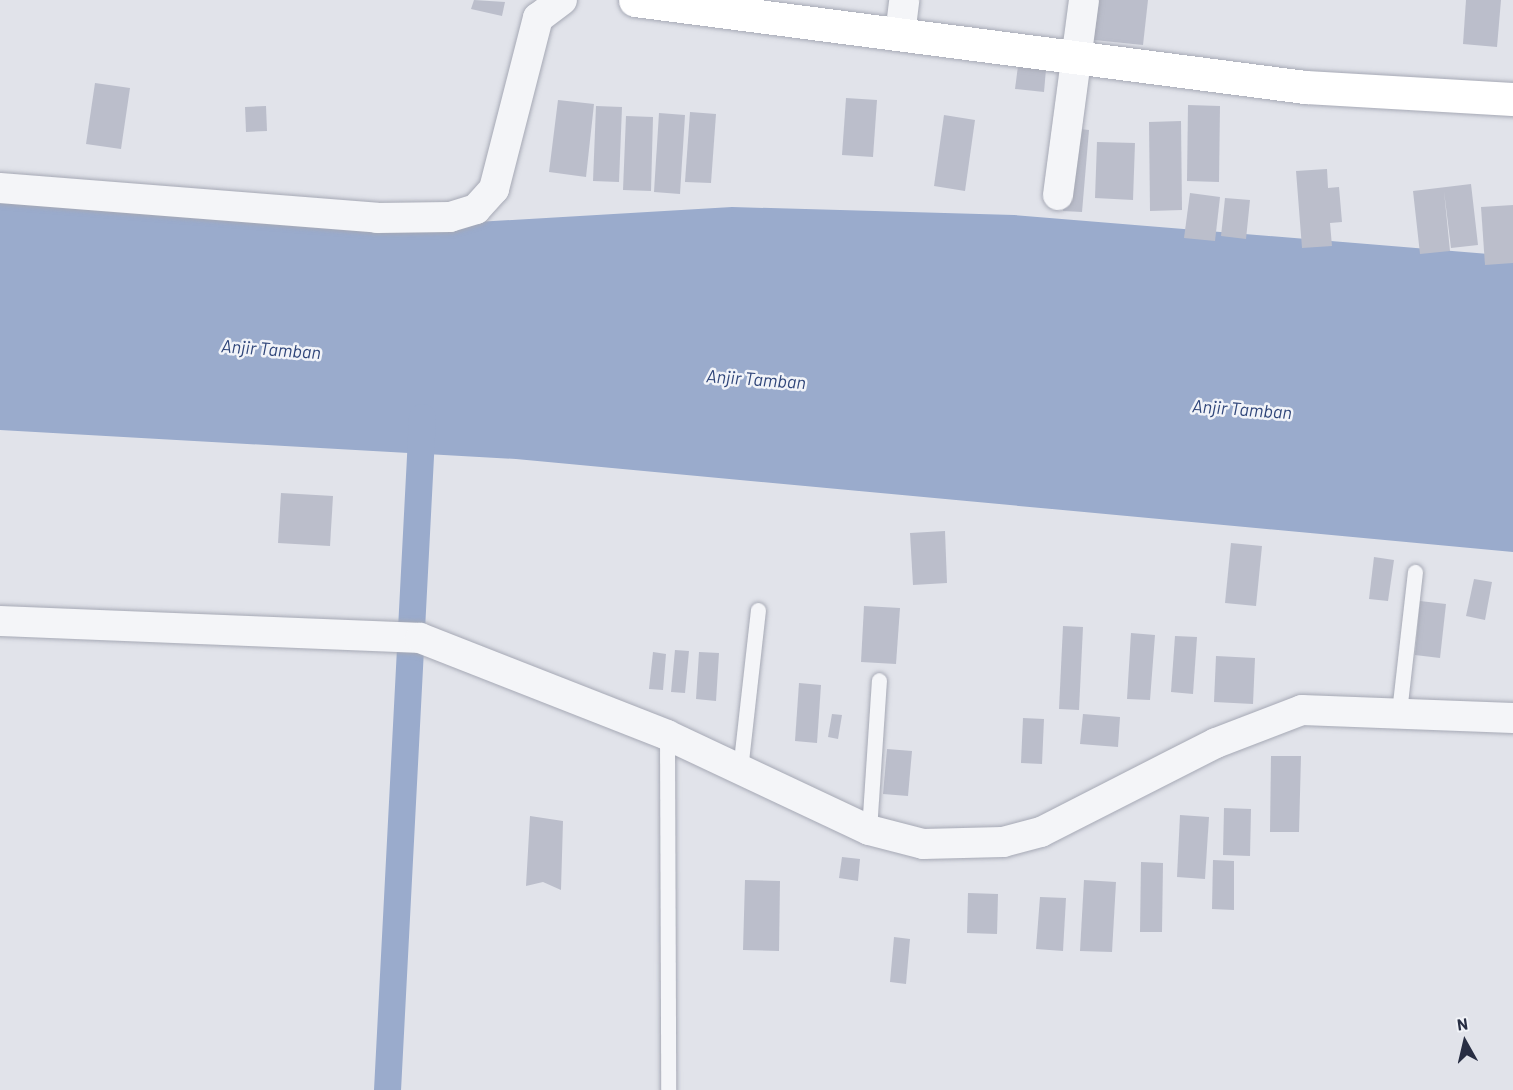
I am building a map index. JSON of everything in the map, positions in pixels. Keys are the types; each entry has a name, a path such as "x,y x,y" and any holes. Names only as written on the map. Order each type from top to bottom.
{"street":[{"path":"0,188 377,218 450,217 476,209 494,189 538,18 562,0"},
{"path":"635,0 1305,87 1513,99"},
{"path":"900,35 904,0"},
{"path":"1058,195 1084,0"},
{"path":"0,621 354,632 420,639 668,735 869,830 923,844 1003,843 1041,832 1270,718 1302,710 1399,711 1513,717"}],"lane":[{"path":"1399,711 1415,572"},
{"path":"740,770 758,610"},
{"path":"869,830 879,680"},
{"path":"668,735 668,1090"}],"water":[{"name":"Anjir Tamban","path":"0,200 375,228 732,207 1014,215 1513,256 1513,552 516,459 0,430"}],"building":[{"path":"474,0 505,2 502,16 471,9"},
{"path":"1098,0 1148,0 1143,45 1094,40"},
{"path":"1466,0 1501,0 1497,47 1463,44"},
{"path":"1018,66 1046,69 1044,92 1015,89"},
{"path":"95,83 130,88 121,149 86,144"},
{"path":"846,98 877,100 873,157 842,155"},
{"path":"558,100 594,104 586,177 549,172"},
{"path":"1188,105 1220,106 1219,182 1187,181"},
{"path":"266,106 267,131 246,132 245,107"},
{"path":"596,106 622,107 619,182 593,181"},
{"path":"690,112 716,114 711,183 685,182"},
{"path":"659,113 685,115 680,194 654,192"},
{"path":"944,115 975,120 965,191 934,186"},
{"path":"626,116 653,117 651,191 623,190"},
{"path":"1181,121 1182,210 1150,211 1149,122"},
{"path":"1070,128 1089,130 1082,212 1063,211"},
{"path":"1097,142 1135,143 1133,200 1095,198"},
{"path":"1327,169 1328,188 1339,187 1342,222 1330,223 1332,246 1302,248 1296,171"},
{"path":"1471,184 1478,245 1451,248 1444,191 1450,251 1420,254 1413,191"},
{"path":"1190,193 1220,197 1215,241 1184,238"},
{"path":"1225,198 1250,200 1246,239 1221,236"},
{"path":"1513,205 1513,263 1485,265 1481,207"},
{"path":"281,493 333,496 330,546 278,543"},
{"path":"945,531 947,583 913,585 910,533"},
{"path":"1231,543 1262,546 1256,606 1225,603"},
{"path":"1374,557 1394,560 1388,601 1369,599"},
{"path":"1474,579 1492,582 1485,620 1466,616"},
{"path":"1420,601 1446,604 1440,658 1415,655"},
{"path":"864,606 900,608 896,664 861,662"},
{"path":"1063,626 1083,627 1079,710 1059,709"},
{"path":"1131,633 1155,635 1150,700 1127,699"},
{"path":"1175,636 1197,637 1193,694 1171,692"},
{"path":"675,650 689,651 685,693 671,692"},
{"path":"653,652 666,654 663,690 649,689"},
{"path":"699,652 719,653 716,701 696,699"},
{"path":"1216,656 1255,658 1253,704 1214,702"},
{"path":"799,683 821,685 817,743 795,741"},
{"path":"832,714 842,715 838,739 828,737"},
{"path":"1083,714 1120,717 1118,747 1080,744"},
{"path":"1023,718 1044,719 1042,764 1021,763"},
{"path":"887,749 912,751 908,796 883,794"},
{"path":"1271,756 1301,756 1299,832 1270,832"},
{"path":"1224,808 1251,809 1250,856 1223,855"},
{"path":"1180,815 1209,817 1205,879 1177,877"},
{"path":"530,816 563,821 561,890 543,882 526,886"},
{"path":"842,857 860,859 858,881 839,878"},
{"path":"1213,860 1234,861 1234,910 1212,909"},
{"path":"1141,862 1163,863 1162,932 1140,932"},
{"path":"745,880 780,881 779,951 743,950"},
{"path":"1084,880 1116,882 1112,952 1080,951"},
{"path":"968,893 998,894 997,934 967,933"},
{"path":"1040,897 1066,898 1063,951 1036,949"},
{"path":"894,937 910,939 906,984 890,982"}],"waterway":[{"path":"387,1090 422,417"}]}
